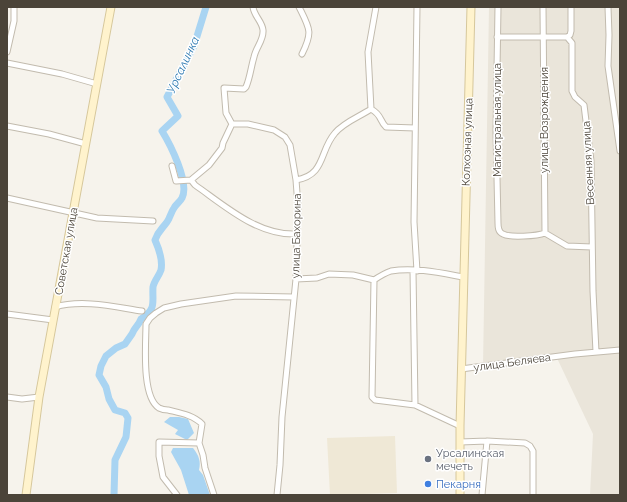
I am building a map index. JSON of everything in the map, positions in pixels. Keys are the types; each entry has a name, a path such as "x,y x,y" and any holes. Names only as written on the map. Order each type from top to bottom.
{"street":[{"path":"7,52 14,21 14,7"},
{"name":"Советская улица","path":"26,495 39,397 52,320 111,7"},
{"path":"172,166 176,181 191,180 209,166 219,153 232,124 226,113 224,88 246,88 254,54 263,35 262,26 253,7"},
{"path":"299,7 310,31 309,39 302,54"},
{"path":"371,109 368,52 376,7"},
{"path":"415,405 414,222 417,7"},
{"name":"Колхозная улица","path":"460,495 461,369 470,7"},
{"name":"Магистральная улица","path":"498,7 496,132 498,223 500,233 510,236 545,234"},
{"name":"улица Возрождения","path":"543,7 545,234"},
{"path":"497,37 567,37 570,35 571,31 571,7"},
{"path":"608,7 608,66 618,123 620,151"},
{"name":"Весенняя улица","path":"567,37 572,43 572,91 584,105 588,135 596,352"},
{"path":"7,63 62,74 97,84"},
{"path":"371,109 378,113 386,127 415,128"},
{"path":"296,180 307,178 314,173 329,142 341,127 371,109"},
{"name":"улица Бахорина","path":"232,124 248,124 274,130 285,137 291,150 296,180 298,206 296,279 282,417 277,495"},
{"path":"7,126 49,134 86,144"},
{"path":"191,180 195,185 239,216 268,230 297,234"},
{"path":"7,198 97,218 153,221"},
{"path":"545,234 567,246 592,247"},
{"path":"296,279 317,278 328,274 353,275 374,280 391,272 415,271 463,277"},
{"path":"374,280 372,397 375,400 415,405 460,426"},
{"path":"214,495 199,443 202,424 198,420 184,414 159,408 153,400 146,377 146,324 150,318 164,308 181,304 236,296 294,297"},
{"path":"55,308 66,304 82,304 142,311"},
{"path":"7,314 52,320"},
{"name":"улица Беляева","path":"461,369 563,355 620,350"},
{"path":"7,397 22,399 39,397"},
{"path":"482,495 487,441"},
{"path":"460,442 487,441 525,443 530,446 533,451 533,495"},
{"path":"177,495 163,477 160,463 159,442 199,443"}],"shaded area":[{"path":"489,7 620,7 620,495 590,495 593,434 556,356 483,366"},
{"path":"395,436 397,493 330,495 327,438"}],"water":[{"path":"170,417 188,419 194,433 187,440 175,434 178,430 164,422"},
{"path":"173,448 193,448 199,459 199,470 203,475 210,495 189,495 181,470 171,452"}],"waterway":[{"name":"Урсалинка","path":"114,495 115,460 126,437 128,418 125,413 115,410 109,399 106,387 99,375 101,366 106,356 116,348 125,344 141,319 149,312 153,305 153,287 161,270 160,255 155,240 172,211 182,198 184,191 178,164 162,131 178,116 167,97 194,46 206,7"}],"place":[{"name":"Урсалинская мечеть","path":"428,459"},
{"name":"Пекарня","path":"428,484"}]}
